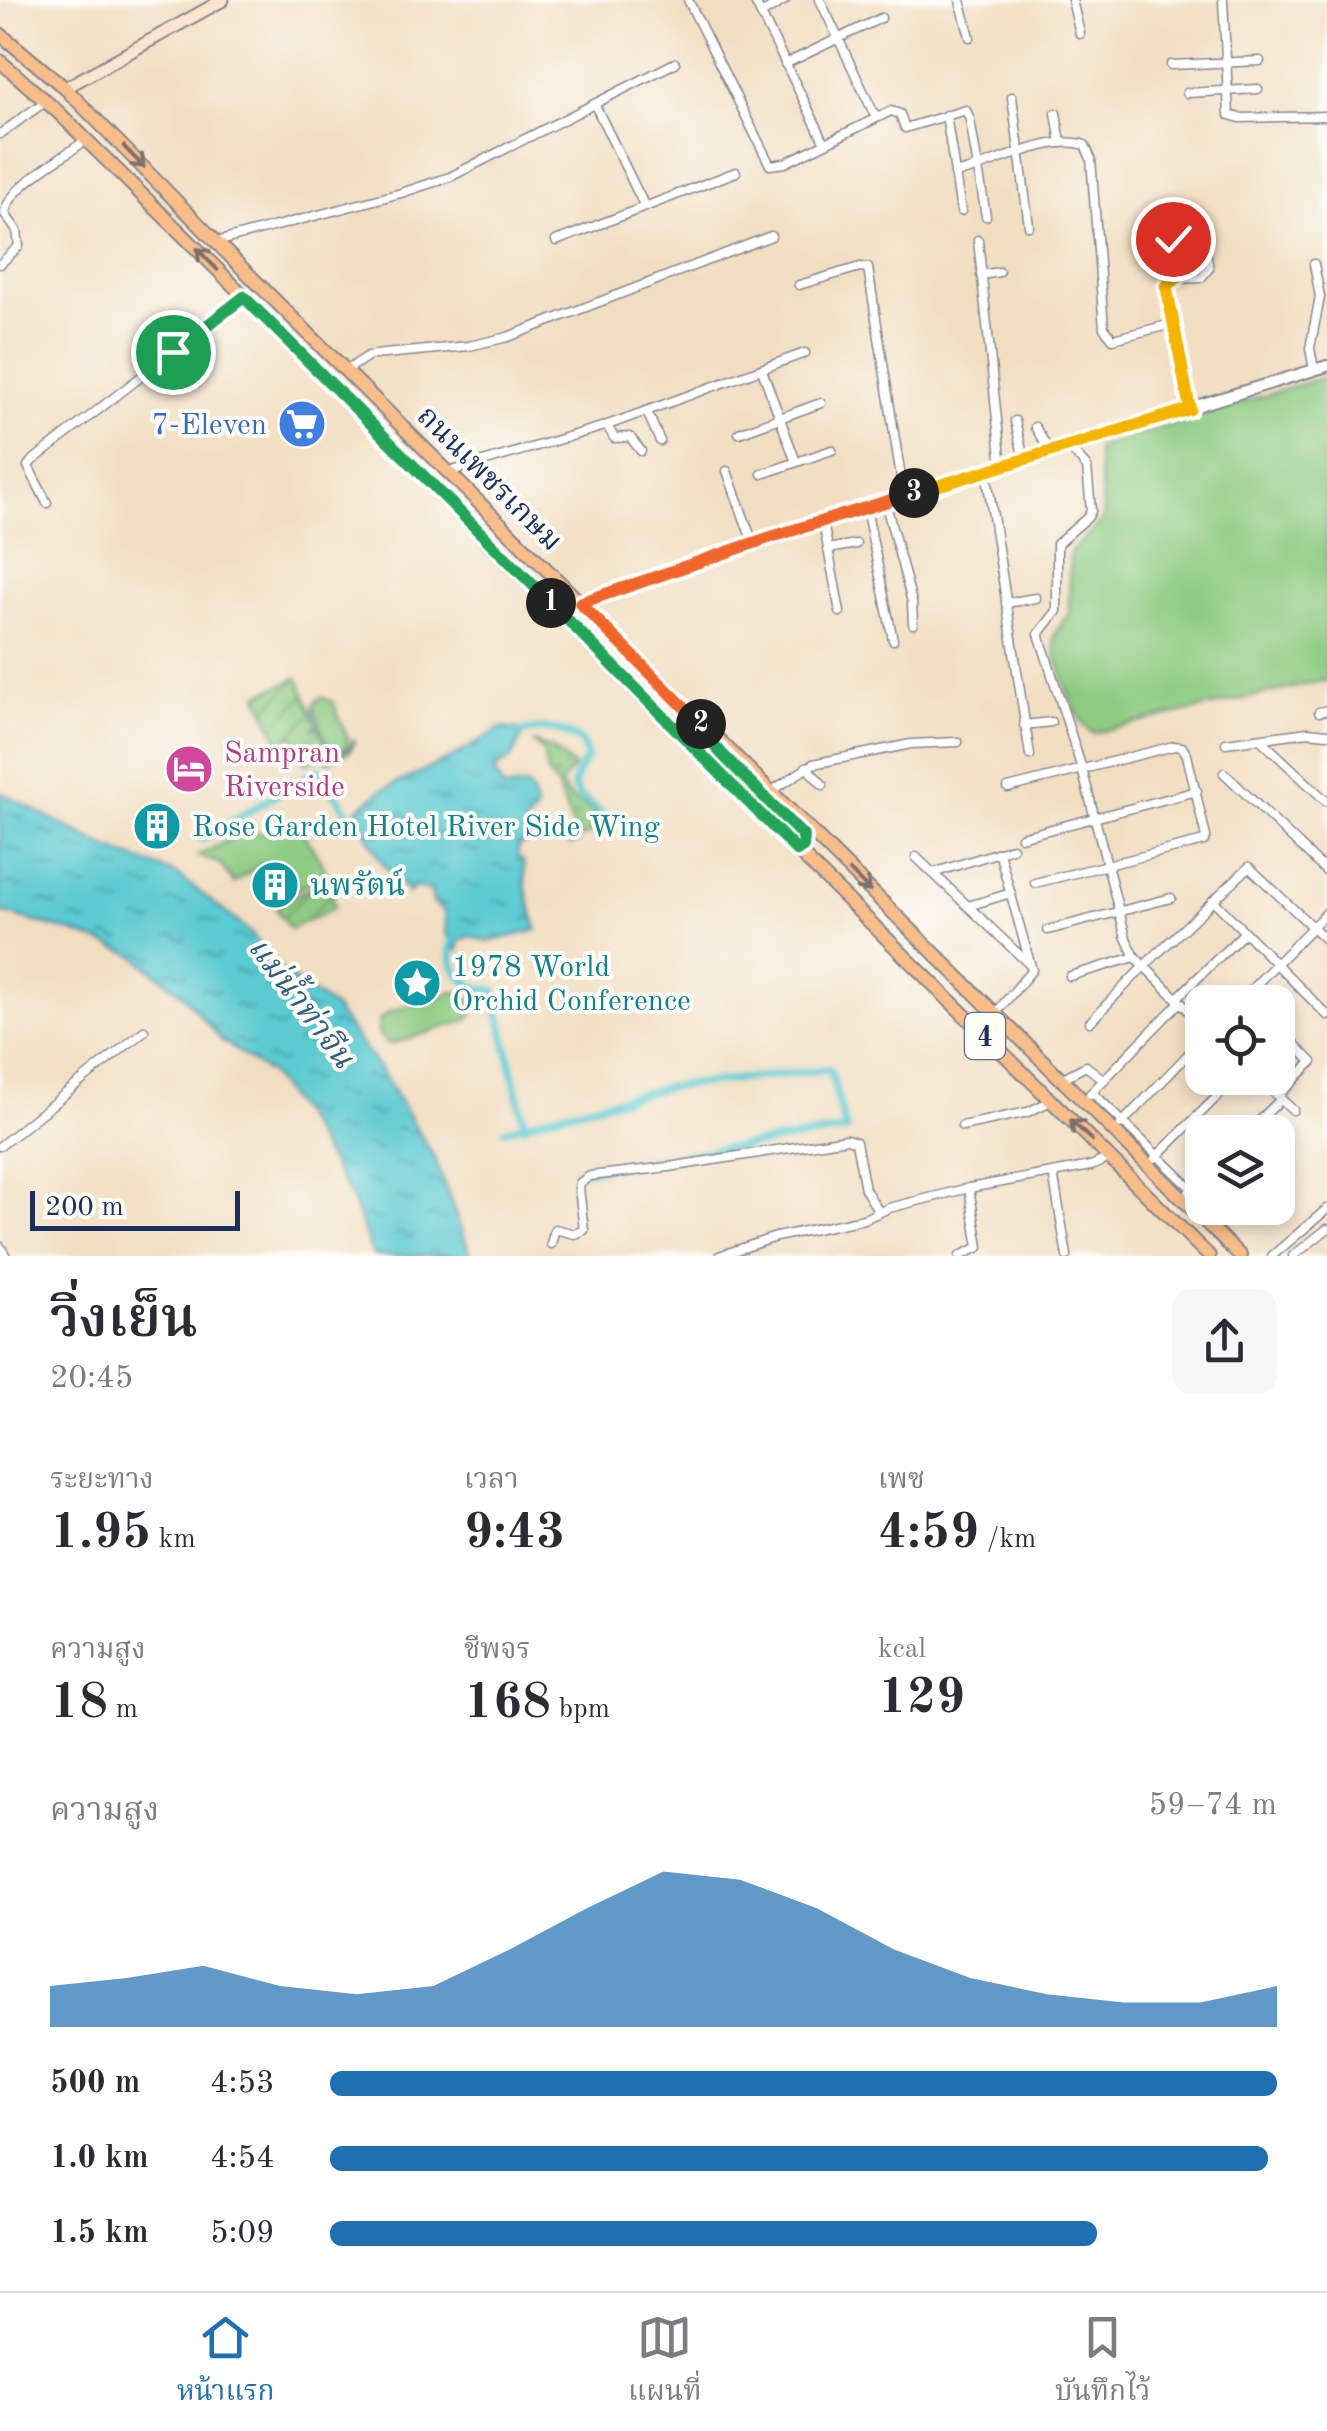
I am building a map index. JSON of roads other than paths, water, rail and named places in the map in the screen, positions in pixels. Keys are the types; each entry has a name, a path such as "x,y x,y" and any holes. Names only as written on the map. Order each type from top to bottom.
{"main road":[{"path":"66,88 223,0"},
{"name":"ถนนเพชรเกษม","path":"0,34 66,88 712,735 1061,1079 1087,1096 1153,1160 1185,1196"},
{"name":"ถนนเพชรเกษม","path":"1,62 86,140 797,851 1209,1256"},
{"path":"712,735 710,740 722,754 804,837 803,847 797,851"},
{"path":"832,853 824,856 826,870 882,926 886,939"},
{"name":"ถนนเพชรเกษม","path":"1208,1225 1240,1256"}],"street":[{"path":"688,0 770,165 786,162 897,111 911,141"},
{"path":"754,0 825,143"},
{"path":"760,14 785,0"},
{"path":"820,0 876,118"},
{"path":"960,0 970,37"},
{"path":"1072,0 1080,34"},
{"path":"1223,0 1228,110 1233,118 1327,116"},
{"path":"785,64 880,18"},
{"path":"1171,65 1260,61"},
{"path":"216,242 450,177 675,63"},
{"path":"1187,94 1258,89"},
{"path":"1012,97 1029,226"},
{"path":"0,134 46,102"},
{"path":"594,105 645,207"},
{"path":"905,128 962,110 969,113 986,216"},
{"path":"1056,113 1061,143"},
{"path":"946,115 961,211"},
{"path":"0,264 20,246 5,214 8,201 86,140"},
{"path":"955,174 1061,143 1085,145 1091,159 1098,268 1108,335 1113,340 1122,339 1172,324"},
{"path":"556,241 736,172"},
{"path":"1177,278 1175,232 1201,228 1207,274 1201,278 1177,278 1166,286 1190,409"},
{"path":"349,372 372,357 483,344 508,337 771,236"},
{"path":"978,240 1002,466"},
{"path":"1314,264 1322,282 1310,348 1314,370"},
{"path":"799,285 868,268 904,496"},
{"path":"981,275 998,272"},
{"path":"47,503 30,473 28,466 32,460 244,297"},
{"path":"448,472 647,412 805,353"},
{"path":"580,603 884,501 1327,366"},
{"path":"762,370 796,462"},
{"path":"739,433 821,403"},
{"path":"647,412 660,441"},
{"path":"1015,420 1024,460"},
{"path":"608,425 614,438 630,436 641,450"},
{"path":"1035,427 1050,452"},
{"path":"1068,447 1087,467 1091,511 1084,522 1057,544 1057,611 1039,634 1082,769 1129,947 1185,1007"},
{"path":"762,474 832,450"},
{"path":"727,471 754,543"},
{"path":"986,471 1030,754"},
{"path":"884,501 912,602 913,624"},
{"path":"866,508 893,640"},
{"path":"823,522 840,612"},
{"path":"828,550 856,544"},
{"path":"1006,603 1036,598"},
{"path":"1024,725 1051,722"},
{"path":"1226,743 1308,732 1327,734"},
{"path":"1260,740 1327,802"},
{"path":"770,792 806,768 844,756 911,744 958,742"},
{"path":"1008,788 1178,746 1187,754 1204,841 1035,883"},
{"path":"806,768 824,785"},
{"path":"1224,773 1327,872"},
{"path":"1021,837 1196,792"},
{"path":"932,873 1012,848"},
{"path":"995,1014 1030,974 1032,966 999,852"},
{"path":"916,857 1032,966"},
{"path":"1090,1022 1249,868 1327,941"},
{"path":"968,906 1011,893"},
{"path":"1048,930 1171,898"},
{"path":"1213,900 1327,1015"},
{"path":"1255,985 1327,912"},
{"path":"1087,1096 1245,932"},
{"path":"1070,976 1135,957"},
{"path":"0,1146 144,1030"},
{"path":"1295,1044 1312,1062 1295,1081"},
{"path":"1118,1126 1185,1057"},
{"path":"1061,1079 1086,1066 1104,1080"},
{"path":"1153,1160 1219,1095"},
{"path":"1277,1095 1293,1110"},
{"path":"1264,1115 1283,1095"},
{"path":"962,1126 1028,1112 1050,1101"},
{"path":"551,1244 554,1229 574,1234 584,1230 586,1220 579,1188 590,1176 847,1139 856,1142 866,1188 880,1212"},
{"path":"718,1256 776,1236 864,1219 969,1188 1091,1166 1110,1158"},
{"path":"1053,1173 1067,1256"},
{"path":"960,1256 980,1252 969,1188"},
{"path":"1272,1256 1327,1209"},
{"path":"1294,1256 1327,1229"}],"water":[{"path":"501,728 519,730 522,736 511,759 494,770 503,789 525,786 531,791 537,810 525,824 526,843 518,845 518,860 523,860 537,930 488,942 470,936 460,941 458,951 446,933 445,913 433,903 431,890 415,887 408,893 392,876 357,810 382,790 453,757"},
{"name":"แม่น้ำท่าจีน","path":"0,792 110,849 177,874 249,931 283,972 334,1008 380,1069 434,1157 471,1256 373,1256 351,1197 304,1120 270,1074 221,1040 182,994 132,954 0,912"}],"waterway":[{"path":"520,733 551,729 581,741 587,757 574,784 576,791 604,818 611,832"},
{"path":"202,839 319,769 351,818 360,819"},
{"path":"452,941 452,960 461,976 475,986 494,990 525,1126"},
{"path":"505,1130 669,1087 830,1069 846,1130 577,1172"}],"place":[{"name":"7-Eleven","path":"302,424"},
{"name":"Sampran Riverside","path":"189,769"},
{"name":"Rose Garden Hotel River Side Wing","path":"157,826"},
{"name":"นพรัตน์","path":"275,885"},
{"name":"1978 World Orchid Conference","path":"417,983"}]}
